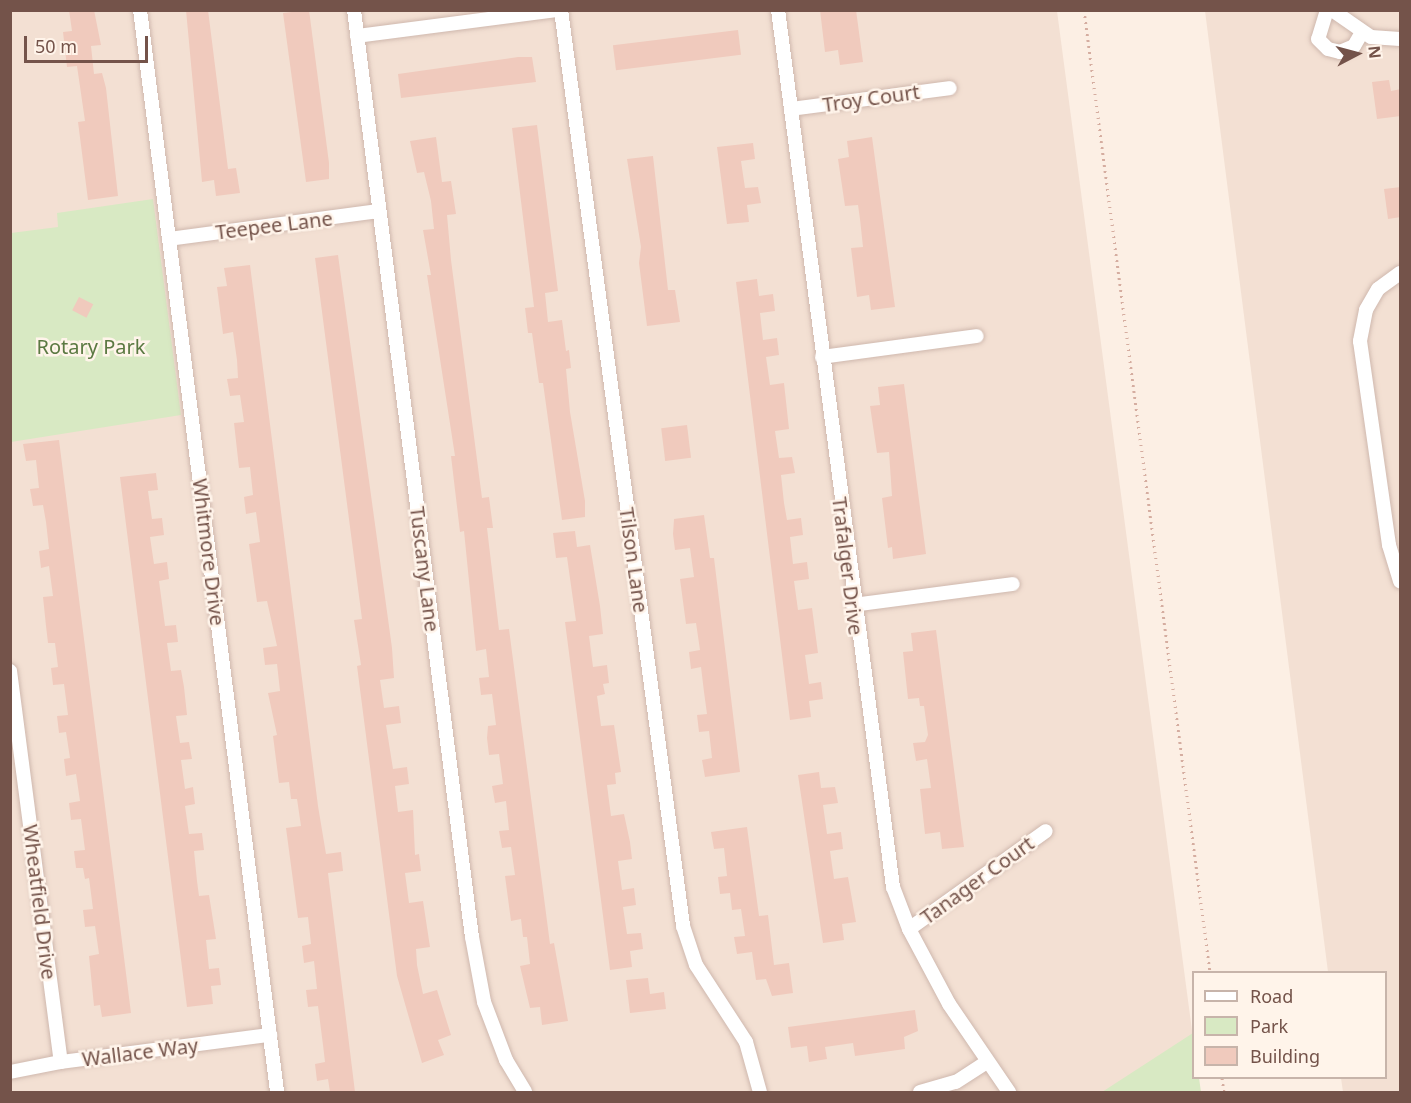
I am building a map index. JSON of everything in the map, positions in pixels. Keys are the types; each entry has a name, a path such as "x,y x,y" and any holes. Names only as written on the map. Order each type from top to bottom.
{"street":[{"name":"Whitmore Drive","path":"140,10 277,1092"},
{"name":"Tuscany Lane","path":"354,10 471,937 484,1002 506,1060 525,1092"},
{"path":"357,36 559,10"},
{"name":"Tilson Lane","path":"559,10 683,926 696,965 746,1042 759,1092"},
{"name":"Trafalger Drive","path":"778,10 853,605 892,887 909,929 949,1004 1009,1092"},
{"path":"1327,10 1319,25 1318,39 1328,49 1340,52 1354,46 1362,32"},
{"path":"1332,10 1371,37 1401,39"},
{"name":"Troy Court","path":"791,109 950,88"},
{"name":"Teepee Lane","path":"169,239 379,212"},
{"path":"1401,273 1378,289 1366,310 1360,341 1389,545 1401,581"},
{"path":"822,357 977,336"},
{"path":"853,605 1013,584"},
{"name":"Wheatfield Drive","path":"10,671 17,781 61,1062"},
{"name":"Tanager Court","path":"909,929 1046,831"},
{"name":"Wallace Way","path":"10,1072 61,1062 270,1035"},
{"path":"920,1092 956,1082 987,1062"}],"path":[{"path":"1084,10 1210,971"}],"shaded area":[{"path":"10,11 1057,11 1192,1030 1192,1079 1194,1079 1201,1092 11,1092"},
{"path":"1205,11 1400,11 1400,1092 1343,1092 1341,1079 1387,1079 1387,971 1328,971"}],"green space":[{"name":"Rotary Park","path":"153,199 181,415 11,442 11,233 58,227 57,213"},
{"path":"1192,1034 1192,1079 1199,1079 1201,1092 1102,1092"}],"building":[{"path":"69,10 94,10 101,45 91,46 94,74 102,73 106,88 118,196 88,200 78,122 85,121 77,66 67,67 63,32 72,31"},
{"path":"186,10 208,10 228,169 236,168 240,193 216,196 214,180 202,182"},
{"path":"309,10 329,163 329,179 306,182 283,13"},
{"path":"820,10 856,10 863,62 840,65 838,50 825,52"},
{"path":"738,30 741,55 616,70 613,45"},
{"path":"532,57 536,82 401,98 398,74"},
{"path":"1389,80 1391,91 1401,89 1401,116 1377,119 1372,82"},
{"path":"537,125 558,291 545,293 548,322 562,320 566,351 569,350 571,368 566,369 570,412 585,501 585,517 562,520 543,383 539,383 532,333 528,333 525,308 534,307 512,128"},
{"path":"436,137 442,182 451,181 456,214 447,215 451,260 482,498 489,497 493,528 487,528 499,630 509,629 550,944 554,943 568,1021 542,1025 540,1007 530,1008 520,966 530,964 527,937 523,937 521,919 511,921 505,876 515,875 511,847 502,848 499,831 509,830 506,801 495,803 492,786 503,784 499,754 489,755 488,726 496,725 492,694 481,695 479,678 489,677 486,649 476,651 464,531 460,532 451,456 455,456 427,275 431,275 423,230 434,229 431,201 424,172 417,173 410,141"},
{"path":"872,137 895,307 871,310 869,295 857,297 851,248 863,247 860,219 858,205 845,206 838,159 849,157 847,141"},
{"path":"753,143 755,159 741,161 745,188 758,187 761,203 747,205 749,222 727,224 717,147"},
{"path":"653,156 668,290 675,290 680,322 647,326 639,263 641,247 627,159"},
{"path":"1401,187 1401,217 1388,219 1384,189"},
{"path":"338,255 392,648 394,678 380,680 384,708 399,706 401,723 386,725 393,769 407,767 409,784 395,786 398,812 413,810 415,855 419,854 421,871 405,873 409,903 423,901 430,947 416,949 417,965 423,994 437,990 451,1035 438,1040 444,1055 422,1063 397,976 357,666 361,665 354,620 362,619 315,258"},
{"path":"250,265 318,806 326,854 341,852 343,871 328,873 355,1092 330,1092 328,1079 317,1081 315,1064 325,1062 323,1045 318,1006 308,1007 306,990 317,989 314,961 304,963 302,946 311,944 308,917 298,918 286,828 301,826 297,799 291,799 289,782 279,783 273,736 277,735 268,693 280,691 277,664 265,665 263,648 277,646 267,601 257,602 249,544 260,542 256,512 246,514 244,497 253,495 250,467 239,468 234,423 244,422 240,395 230,396 227,379 238,378 237,360 233,332 223,334 217,287 227,286 224,268"},
{"path":"757,279 759,296 773,294 775,311 760,313 763,340 777,338 779,355 766,357 770,385 784,383 789,429 775,431 779,458 792,457 795,473 781,475 784,503 787,520 801,518 803,535 790,537 793,564 807,562 809,579 794,581 798,610 812,608 818,653 805,655 809,684 821,682 823,699 809,701 811,717 790,720 736,282"},
{"path":"79,297 93,304 86,318 72,310"},
{"path":"904,384 926,554 893,559 892,547 888,548 882,498 892,496 889,452 877,453 870,406 880,405 878,387"},
{"path":"687,425 691,458 665,461 661,428"},
{"path":"59,440 131,1013 102,1017 100,1005 94,1006 89,956 99,954 95,926 85,927 83,910 93,909 89,878 85,879 83,868 76,868 74,851 85,850 81,819 71,820 69,803 80,801 76,774 66,776 64,759 70,758 66,732 59,733 57,716 68,715 64,684 53,685 51,668 58,667 55,643 48,643 46,626 43,597 53,596 49,566 41,568 39,551 49,549 46,522 43,505 33,506 30,489 39,488 36,460 26,461 23,444"},
{"path":"156,473 158,490 148,491 152,519 162,518 164,535 150,537 154,564 167,562 169,579 159,581 165,626 176,625 178,642 167,643 171,671 181,670 187,715 176,716 180,743 189,742 192,759 181,760 185,789 193,787 195,804 185,806 189,834 202,833 204,850 194,851 197,881 199,896 209,895 216,939 206,940 209,969 219,968 221,985 211,986 213,1004 187,1007 120,477"},
{"path":"704,515 710,558 714,558 740,772 705,777 702,760 712,758 709,731 699,732 697,715 707,714 701,667 691,669 689,652 700,650 696,623 686,624 680,579 694,577 690,548 675,550 673,534 674,519"},
{"path":"575,531 577,547 590,545 600,606 603,634 589,636 593,667 607,665 609,683 603,684 605,694 597,696 601,726 614,725 621,772 615,773 616,784 607,785 611,816 624,814 630,842 632,859 618,861 622,890 634,888 636,905 623,907 627,934 641,933 643,949 630,951 632,967 610,970 565,622 576,621 567,557 556,558 553,533"},
{"path":"936,630 964,847 942,849 940,832 925,834 920,789 931,788 927,759 916,761 913,743 925,742 928,735 924,706 920,706 919,698 908,699 903,652 913,651 911,633"},
{"path":"819,772 821,788 835,787 838,803 823,805 827,834 841,832 843,849 830,851 834,879 848,877 856,922 842,924 844,940 823,943 798,775"},
{"path":"747,827 759,916 768,915 774,965 789,963 793,993 772,996 766,979 756,980 752,952 737,954 734,937 745,936 741,909 732,910 730,893 720,894 718,877 727,876 724,848 714,849 711,832"},
{"path":"648,978 650,994 664,992 666,1009 630,1013 626,980"},
{"path":"915,1010 918,1031 904,1037 905,1049 855,1056 853,1043 825,1047 827,1059 809,1062 807,1046 791,1048 788,1027"}]}
